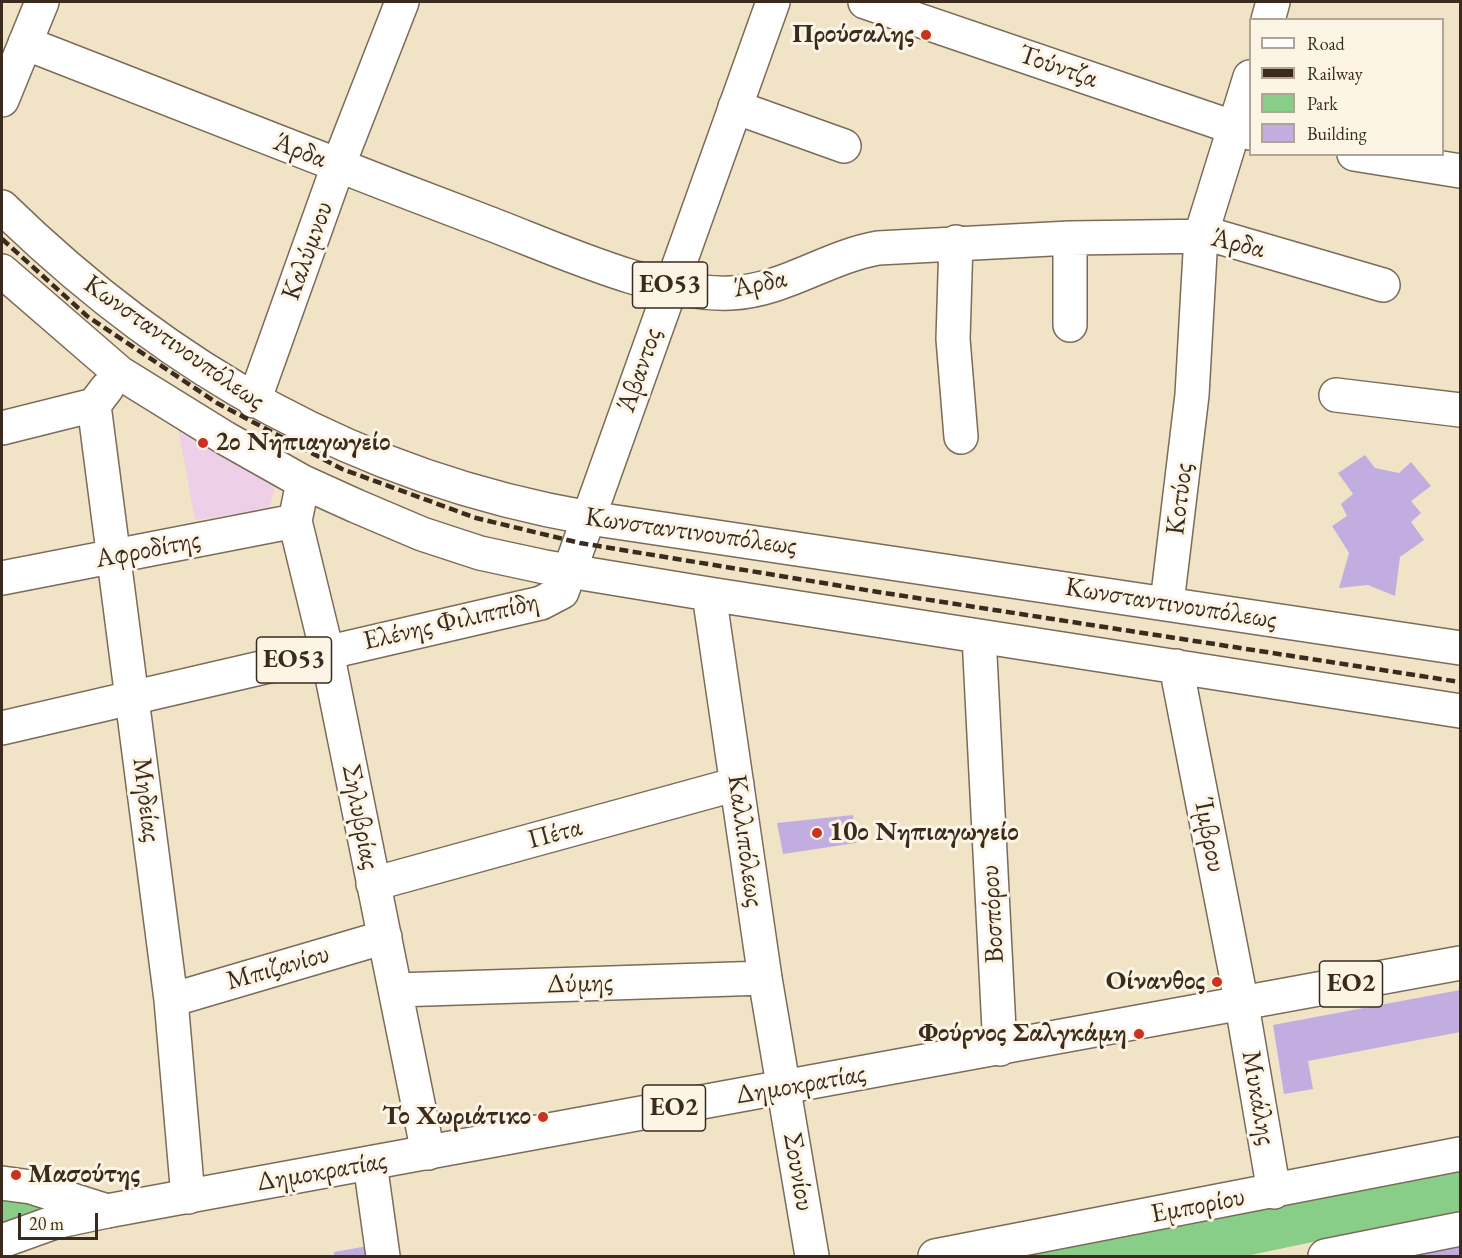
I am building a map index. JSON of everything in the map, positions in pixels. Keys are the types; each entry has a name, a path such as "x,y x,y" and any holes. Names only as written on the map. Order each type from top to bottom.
{"main road":[{"path":"2,100 42,2"},
{"name":"Καλύμνου","path":"254,401 338,166 402,2"},
{"name":"Άβαντος","path":"572,571 669,288 773,2"},
{"name":"Τούντζα","path":"865,2 1243,131"},
{"path":"1269,18 1273,2"},
{"name":"Άρδα","path":"25,43 338,166 669,288 716,293 746,291 794,278 863,250 956,242 1201,235 1233,241 1383,285"},
{"path":"1201,235 1243,131 1249,90"},
{"path":"735,107 844,146"},
{"path":"1367,156 1461,171"},
{"name":"Κωνσταντινουπόλεως","path":"2,207 55,258 121,311 204,370 254,401 328,439 399,468 497,498 589,518 1461,648"},
{"name":"Κοτύος","path":"1167,603 1192,396 1201,235"},
{"path":"1070,238 1070,325"},
{"path":"956,242 952,339 961,437"},
{"path":"2,271 120,373 303,482 388,520 499,558 709,594 1461,711"},
{"path":"2,428 94,405 120,373"},
{"path":"1336,395 1461,410"},
{"name":"Μηδείας","path":"94,405 171,1000 188,1197"},
{"name":"Σηλυβρίας","path":"303,482 295,521 327,652 428,1153"},
{"name":"Αφροδίτης","path":"2,578 295,521"},
{"name":"Ελένης Φιλιππίδη","path":"2,728 541,603 562,592 572,571"},
{"name":"Καλλιπόλεως","path":"709,594 765,978 784,1088"},
{"name":"Βοσπόρου","path":"980,636 1000,1049"},
{"name":"Ίμβρου","path":"1176,666 1242,1005"},
{"name":"Πέτα","path":"373,884 737,784"},
{"name":"Μπιζανίου","path":"171,1000 386,937"},
{"name":"Δημοκρατίας","path":"2,1241 33,1228 107,1211 1242,1005 1461,963"},
{"name":"Δύμης","path":"396,990 765,978"},
{"name":"Μυκάλης","path":"1242,1005 1274,1192"},
{"name":"Σουνίου","path":"784,1088 812,1257"},
{"name":"Εμπορίου","path":"935,1257 1461,1154"},
{"path":"370,1164 384,1257"},
{"path":"2,1183 31,1187 107,1211"},
{"path":"1325,1257 1461,1229"}],"shaded area":[{"name":"2ο Νηπιαγωγείο","path":"175,411 277,474 270,508 195,520"}],"green space":[{"path":"1460,1172 1460,1211 1246,1256 1012,1256"},
{"path":"2,1194 78,1211 2,1231"}],"building":[{"path":"1365,455 1375,468 1399,473 1411,462 1431,486 1411,501 1421,513 1411,522 1424,540 1400,557 1395,596 1368,585 1339,588 1349,553 1332,526 1347,516 1341,504 1353,494 1338,473"},
{"name":"10ο Νηπιαγωγείο","path":"853,815 856,843 783,854 777,823"},
{"path":"1460,990 1460,1032 1308,1061 1313,1089 1284,1094 1273,1025"},
{"path":"373,1245 375,1256 334,1256 334,1252"},
{"path":"1460,1245 1460,1256 1408,1256 1408,1255"}],"railway":[{"path":"2,239 87,316 217,403 342,469 476,518 580,543 878,592 1460,682"}],"place":[{"name":"Προύσαλης","path":"926,35"},
{"name":"2ο Νηπιαγωγείο","path":"203,443"},
{"name":"10ο Νηπιαγωγείο","path":"817,833"},
{"name":"Οίνανθος","path":"1217,982"},
{"name":"Φούρνος Σαλγκάμη","path":"1139,1034"},
{"name":"Το Χωριάτικο","path":"543,1117"},
{"name":"Μασούτης","path":"16,1175"}]}
